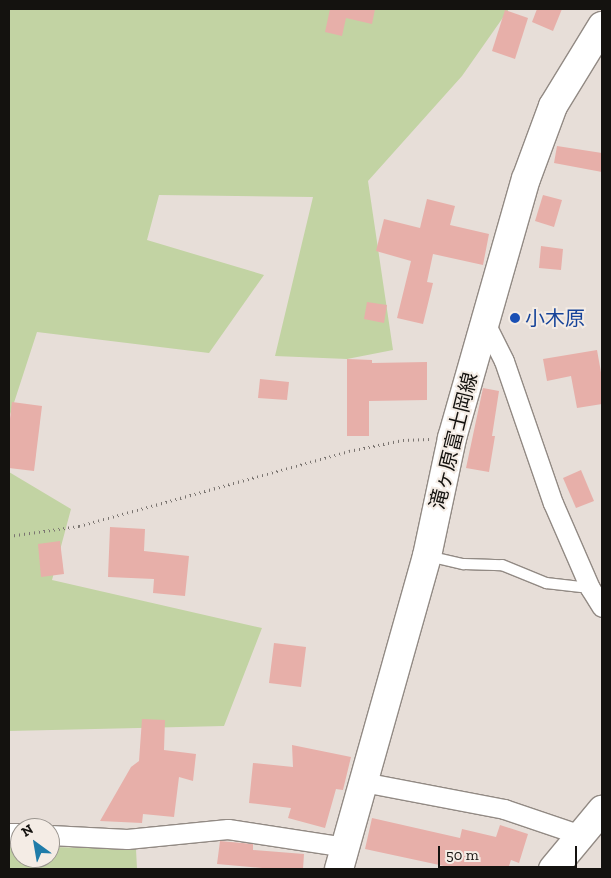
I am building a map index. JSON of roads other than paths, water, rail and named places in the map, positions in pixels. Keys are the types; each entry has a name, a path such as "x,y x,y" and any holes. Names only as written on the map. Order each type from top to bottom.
{"main road":[{"name":"滝ヶ原富士岡線","path":"342,858 427,556 452,438 526,179 553,106 602,26"},
{"path":"553,869 602,810"}],"street":[{"path":"485,323 504,361 553,503 590,588 602,607"},
{"path":"363,782 504,809 581,835"},
{"path":"60,836 126,839 228,829 342,858"}],"lane":[{"path":"427,556 464,564 502,565 546,583 590,588"}],"place":[{"name":"小木原","path":"515,318"}]}
